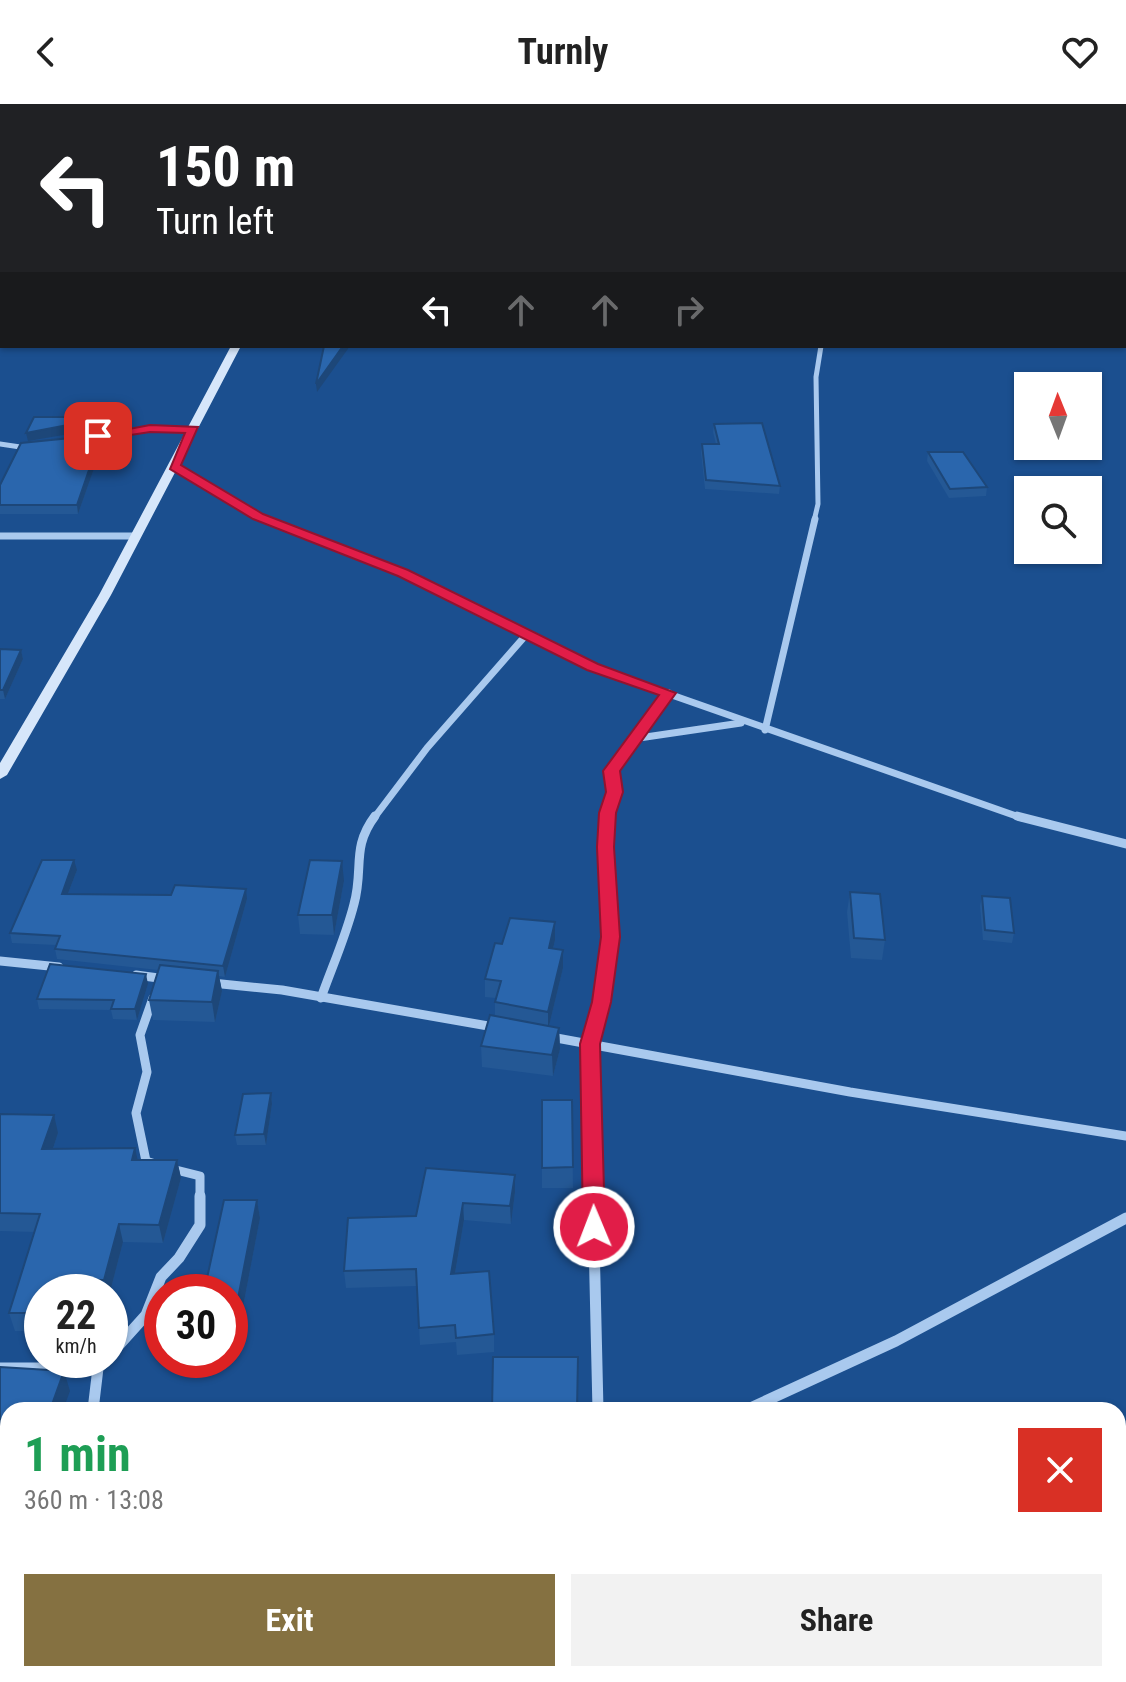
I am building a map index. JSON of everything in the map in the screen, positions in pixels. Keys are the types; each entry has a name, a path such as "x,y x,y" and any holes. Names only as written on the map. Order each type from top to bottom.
{"main road":[{"path":"0,775 55,683 174,467 235,348"}],"street":[{"path":"765,730 818,504 816,377 821,348"},
{"path":"63,442 139,429 193,430"},
{"path":"0,444 38,448"},
{"path":"174,467 258,517 403,573 592,667 1024,819 1126,844"},
{"path":"0,536 135,536"},
{"path":"321,998 354,902 361,859 358,845 365,830 427,748 526,635"},
{"path":"598,1402 590,1044 602,1002 611,937 605,847 607,813 615,792 612,771 669,693"},
{"path":"639,738 744,722"},
{"path":"0,961 63,968"},
{"path":"126,974 174,979"},
{"path":"128,1335 146,1315 161,1277 179,1258 200,1225 200,1176 146,1161 136,1113 147,1072 140,1035 158,978"},
{"path":"205,982 499,1028"},
{"path":"545,1036 850,1092 1126,1136"},
{"path":"763,1402 896,1341 1126,1218"},
{"path":"0,1368 24,1367"},
{"path":"95,1402 99,1378"}],"building":[{"path":"324,348 342,348 316,384"},
{"path":"34,417 77,417 73,424 26,433"},
{"path":"762,423 780,486 706,480 702,444 719,444 714,424"},
{"path":"101,435 77,505 0,505 0,485 21,443"},
{"path":"928,452 963,452 987,487 950,489"},
{"path":"0,649 21,650 3,690 0,690"},
{"path":"42,860 74,860 62,894 171,895 175,885 246,889 223,966 55,949 60,936 10,933"},
{"path":"310,860 342,861 332,915 298,915"},
{"path":"850,892 880,894 885,940 854,938"},
{"path":"982,896 1010,898 1014,933 985,930"},
{"path":"510,918 555,922 549,948 563,950 548,1012 495,1002 501,981 485,979 495,943 502,944"},
{"path":"50,964 146,974 135,1009 111,1009 114,1000 37,999"},
{"path":"160,965 218,971 212,1002 149,1000"},
{"path":"490,1015 559,1028 552,1055 481,1046"},
{"path":"271,1093 264,1134 235,1135 243,1094"},
{"path":"542,1100 572,1100 573,1167 542,1168"},
{"path":"0,1114 54,1115 42,1149 135,1148 132,1160 177,1160 159,1225 119,1224 106,1274 24,1274 24,1313 9,1313 40,1214 0,1213"},
{"path":"426,1168 515,1175 510,1206 463,1203 451,1274 489,1271 494,1334 456,1338 455,1325 419,1328 416,1269 344,1271 348,1218 416,1216"},
{"path":"224,1200 257,1200 243,1274 208,1274"},
{"path":"493,1357 578,1357 577,1402 492,1402"},
{"path":"0,1367 24,1368 24,1378 61,1378 53,1402 0,1402"}],"route":[{"path":"98,436 150,428 193,430 174,467 258,517 403,573 592,667 669,693 612,771 615,792 607,813 605,847 611,937 602,1002 590,1044 594,1227"}]}
